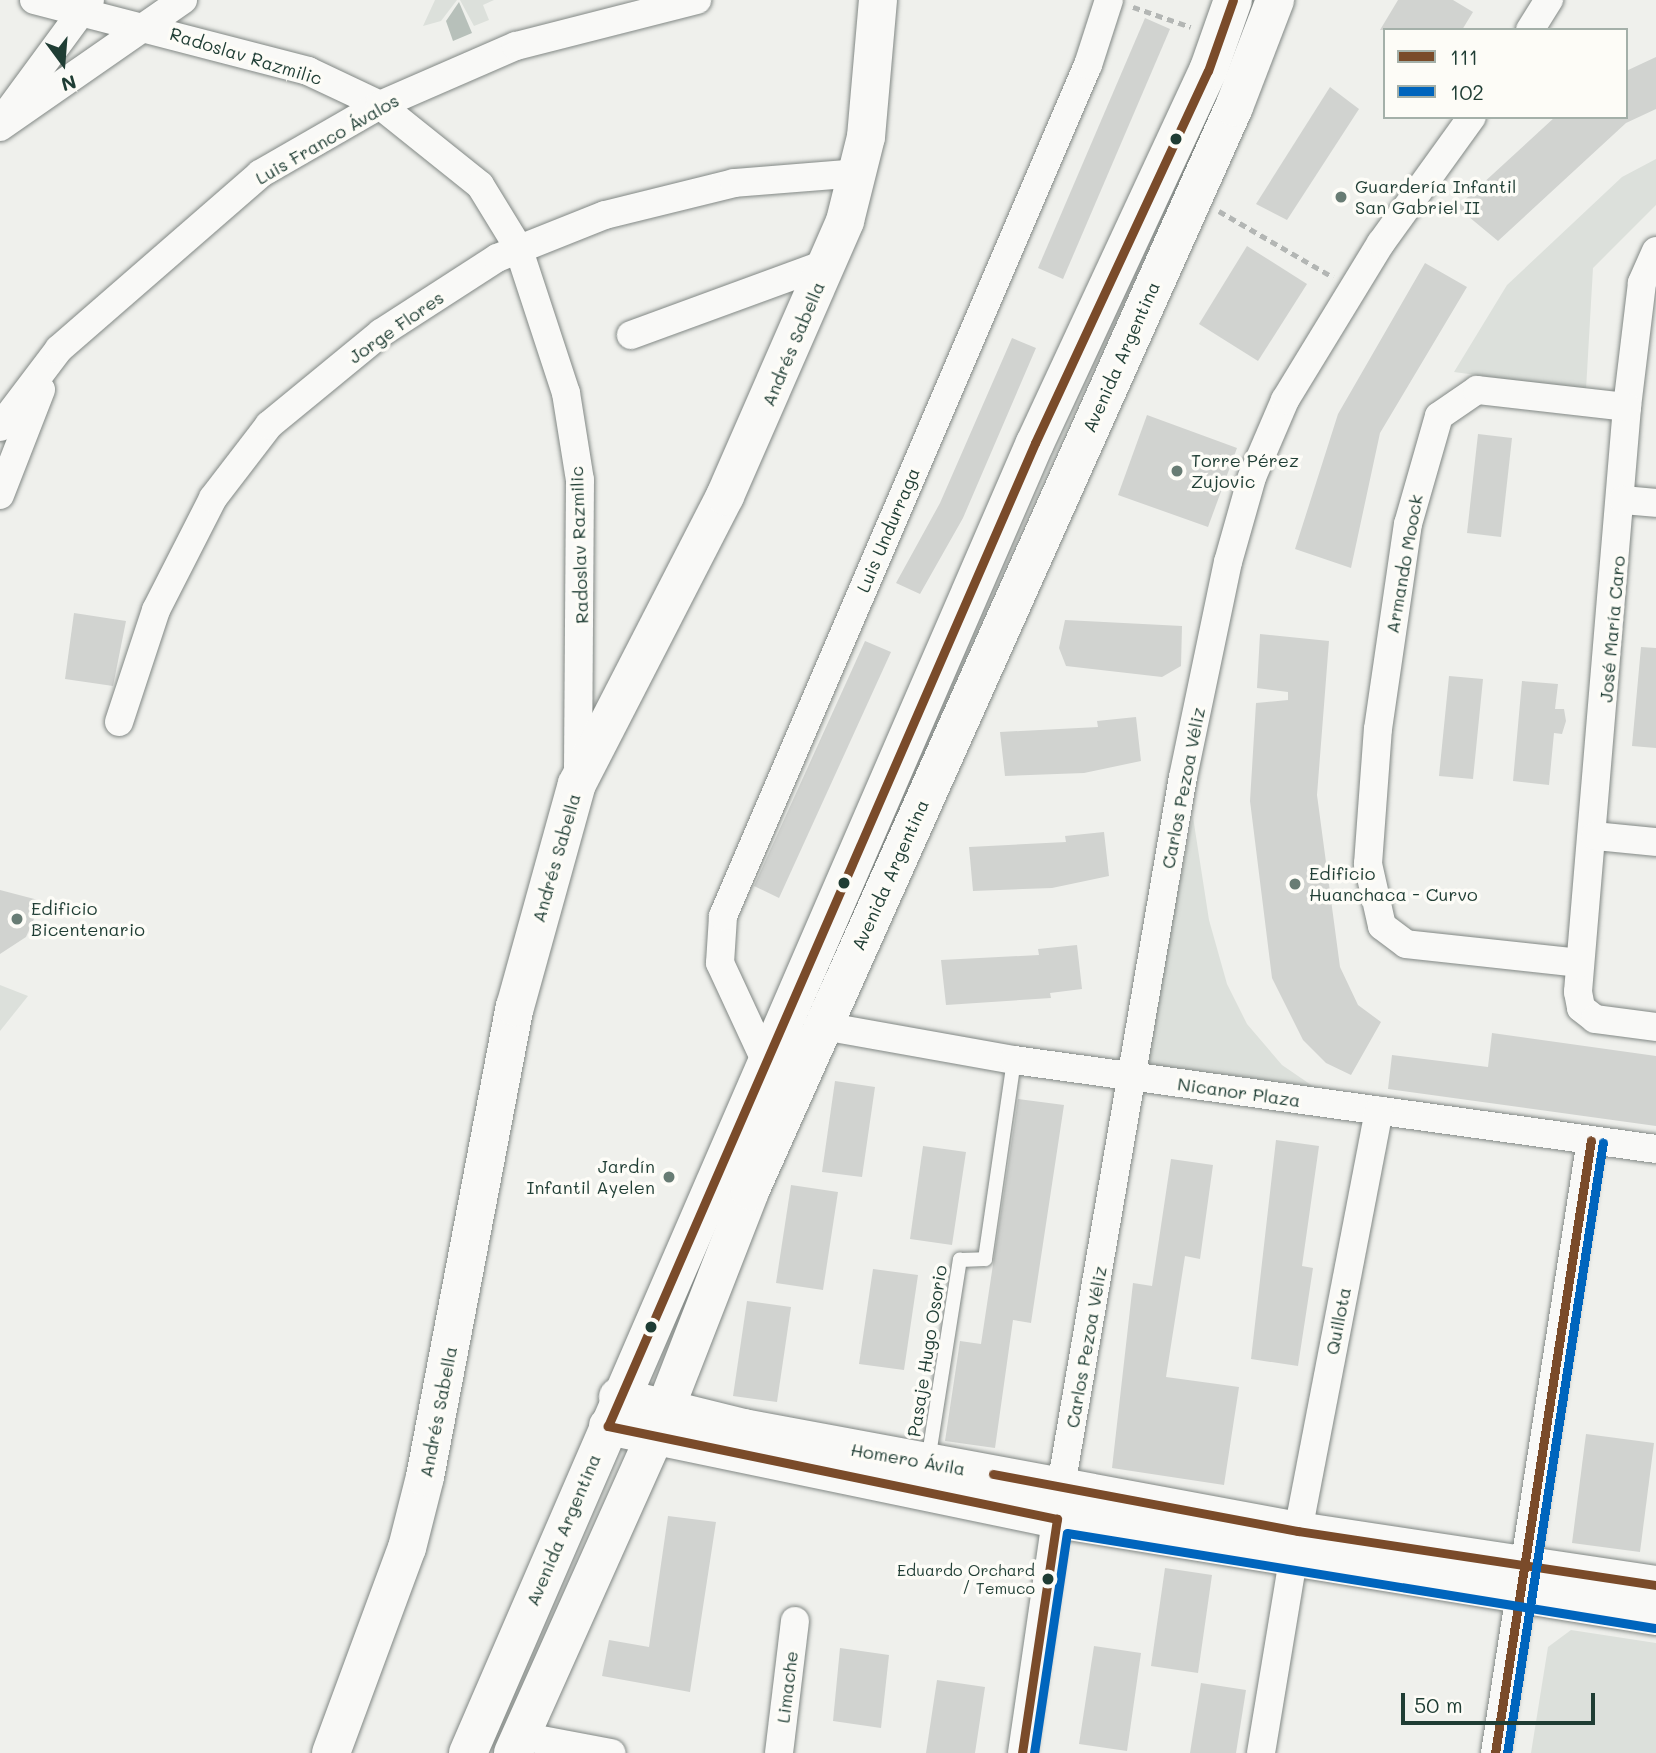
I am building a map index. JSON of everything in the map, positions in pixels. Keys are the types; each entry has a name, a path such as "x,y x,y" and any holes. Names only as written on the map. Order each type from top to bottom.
{"main road":[{"name":"Andrés Sabella","path":"331,1753 407,1548 425,1477 515,1007 577,784 725,496 828,263 858,173 872,88 878,0"},
{"name":"Avenida Argentina","path":"468,1753 765,1060 1034,443 1208,71 1233,0"},
{"name":"Avenida Argentina","path":"517,1744 659,1425 823,1026 1194,197 1275,0"},
{"name":"Homero Ávila","path":"613,1412 659,1425 1059,1503 1523,1582 1656,1616"},
{"name":"Homero Ávila","path":"659,1425 928,1463 1059,1503"},
{"name":"Homero Ávila","path":"1523,1582 1656,1585"}],"street":[{"name":"Radoslav Razmilic","path":"34,0 85,6 308,71 380,105 480,185 518,247 566,393 580,480 582,701 577,784"},
{"path":"0,125 183,0"},
{"name":"Luis Franco Ávalos","path":"0,427 59,349 260,174 380,105 516,46 697,0"},
{"path":"1531,28 1549,0"},
{"name":"Luis Undurraga","path":"765,1060 720,963 723,916 1117,2"},
{"path":"0,125 85,6"},
{"name":"Carlos Pezoa Véliz","path":"1022,1753 1059,1503 1183,777 1248,489 1285,400 1353,288 1471,119"},
{"name":"Jorge Flores","path":"119,722 156,610 213,498 269,425 381,333 518,247 669,196 734,183 858,173"},
{"name":"José María Caro","path":"1656,251 1642,283 1627,407 1623,500 1595,836 1580,964 1581,1008 1595,1019 1656,1027"},
{"path":"631,335 828,263"},
{"path":"0,495 59,349"},
{"name":"Armando Moock","path":"1580,964 1406,944 1382,926 1374,911 1368,864 1378,729 1408,524 1439,416 1477,390 1627,407"},
{"path":"1623,500 1656,503"},
{"path":"1595,836 1656,842"},
{"name":"Nicanor Plaza","path":"823,1026 1014,1060 1656,1149"},
{"name":"Quillota","path":"1261,1753 1295,1545 1379,1111"},
{"path":"1495,1753 1591,1140"},
{"name":"Limache","path":"779,1753 795,1621"},
{"path":"517,1744 611,1753"}],"lane":[{"name":"Pasaje Hugo Osorio","path":"928,1463 960,1260 985,1259 1014,1060"}],"path":[{"path":"1117,2 1199,30"},
{"path":"1194,197 1353,288"}],"shaded area":[{"path":"435,0 457,0 441,21 423,26"},
{"path":"460,0 494,0 483,5 489,20 474,26"},
{"path":"459,2 472,33 453,41 446,21"},
{"path":"1656,159 1656,205 1593,268 1586,390 1454,372 1507,285 1622,177"},
{"path":"1193,817 1209,920 1227,984 1247,1024 1282,1065 1333,1100 1155,1080 1142,1061"},
{"path":"0,985 28,996 0,1031"},
{"path":"1571,1630 1656,1643 1656,1753 1531,1753 1548,1647"}],"building":[{"path":"1398,0 1453,0 1473,12 1463,28 1380,30"},
{"path":"1145,18 1170,29 1063,279 1038,268"},
{"path":"1656,57 1656,109 1626,123 1498,241 1457,207 1553,119 1628,119 1628,70"},
{"path":"1330,87 1359,109 1287,220 1256,204"},
{"path":"1247,246 1307,284 1258,361 1199,324"},
{"path":"1425,263 1467,287 1380,433 1351,568 1295,549 1338,414"},
{"path":"1012,338 1036,348 963,518 920,594 896,583 940,503"},
{"name":"Torre Pérez Zujovic","path":"1147,415 1237,448 1208,527 1118,495"},
{"path":"1478,434 1512,438 1501,537 1467,533"},
{"path":"74,613 126,621 113,686 65,679"},
{"path":"1065,620 1182,626 1181,666 1162,677 1066,666 1059,648"},
{"name":"Edificio Huanchaca - Curvo","path":"1260,634 1329,641 1317,795 1340,967 1358,1005 1381,1022 1351,1075 1326,1063 1303,1040 1272,978 1250,801 1256,703 1288,700 1288,692 1257,688"},
{"path":"865,641 891,652 779,898 754,886"},
{"path":"1641,647 1656,648 1656,748 1632,746"},
{"path":"1449,676 1483,679 1473,779 1439,776"},
{"path":"1522,681 1558,684 1555,709 1564,709 1566,721 1562,734 1554,733 1549,785 1513,781"},
{"path":"1136,717 1141,761 1084,773 1005,776 1000,732 1098,727 1097,721"},
{"path":"1104,832 1109,876 1052,888 973,891 969,847 1066,842 1065,836"},
{"name":"Edificio Bicentenario","path":"0,890 42,901 26,937 0,954"},
{"path":"1077,945 1082,989 1050,993 1051,998 946,1005 941,960 1039,955 1038,949"},
{"path":"1492,1033 1656,1056 1656,1126 1388,1089 1392,1055 1488,1067"},
{"path":"835,1081 875,1087 862,1177 822,1172"},
{"path":"1018,1099 1064,1105 1031,1323 1013,1320 995,1448 945,1441 960,1341 981,1344"},
{"path":"1276,1140 1319,1146 1302,1266 1313,1268 1298,1366 1251,1359"},
{"path":"923,1146 966,1152 952,1245 910,1239"},
{"path":"1171,1159 1213,1165 1200,1259 1185,1256 1166,1377 1239,1387 1224,1485 1112,1468 1133,1283 1152,1286"},
{"path":"791,1185 838,1192 823,1290 776,1283"},
{"path":"873,1269 918,1275 904,1370 859,1364"},
{"path":"747,1301 791,1307 777,1402 733,1396"},
{"path":"1586,1434 1654,1443 1640,1552 1572,1543"},
{"path":"668,1516 716,1522 690,1692 602,1676 609,1640 649,1647"},
{"path":"1165,1568 1212,1575 1198,1673 1151,1666"},
{"path":"1094,1646 1141,1653 1127,1751 1079,1744"},
{"path":"840,1648 889,1655 881,1728 833,1721"},
{"path":"937,1680 985,1687 975,1753 926,1753"},
{"path":"1201,1683 1246,1690 1236,1753 1190,1753"}],"transit line":[{"name":"111","path":"1022,1753 1057,1519 608,1426 1035,443 1208,71 1233,0"},
{"name":"111","path":"1495,1753 1591,1140"},
{"name":"102","path":"1507,1753 1603,1142"},
{"name":"111","path":"993,1474 1298,1531 1656,1585"},
{"name":"102","path":"1034,1753 1067,1533 1654,1628"}],"place":[{"name":"Guardería Infantil San Gabriel II","path":"1341,197"},
{"name":"Torre Pérez Zujovic","path":"1177,471"},
{"name":"Edificio Huanchaca - Curvo","path":"1295,884"},
{"name":"Edificio Bicentenario","path":"17,919"},
{"name":"Jardín Infantil Ayelen","path":"669,1177"},
{"name":"Eduardo Orchard / Temuco","path":"1048,1579"}]}
